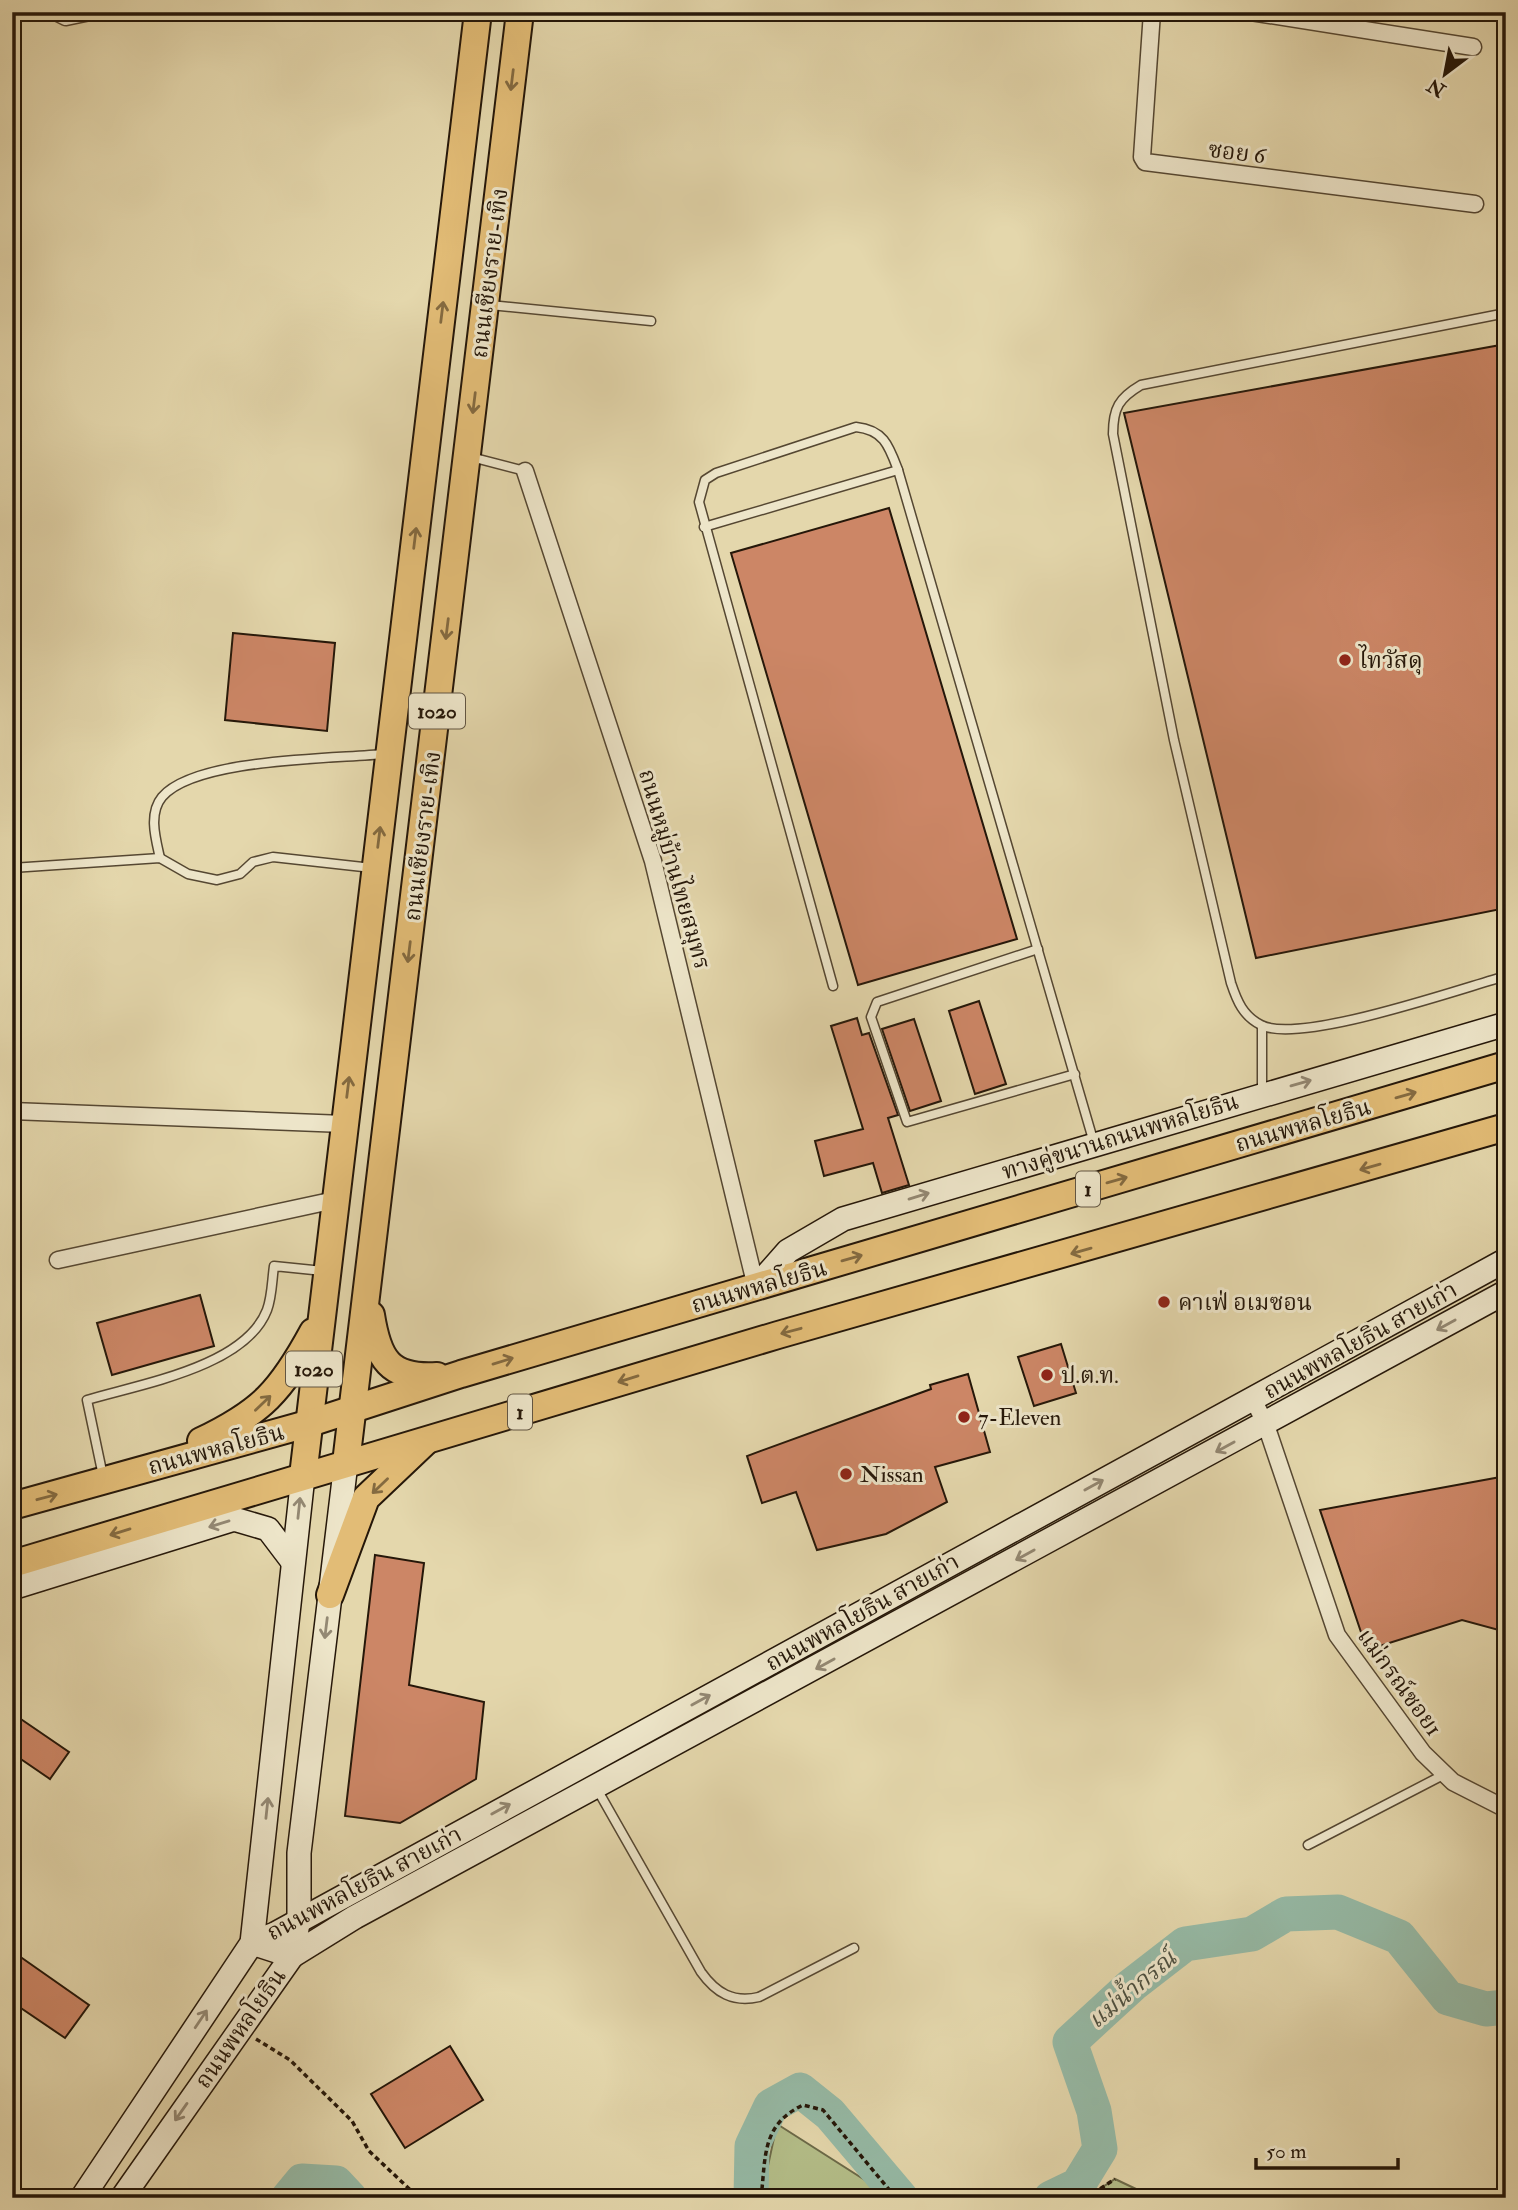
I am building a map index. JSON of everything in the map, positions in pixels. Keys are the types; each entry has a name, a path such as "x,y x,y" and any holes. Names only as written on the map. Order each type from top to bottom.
{"main road":[{"name":"1020","path":"303,1476 307,1424 478,12"},
{"name":"ถนนเชียงราย-เทิง","path":"354,1409 520,12"},
{"name":"ทางคู่ขนานถนนพหลโยธิน","path":"756,1287 788,1251 843,1219 1506,1024"},
{"name":"ถนนพหลโยธิน","path":"12,1506 307,1424 461,1374 1506,1066"},
{"name":"1","path":"12,1564 778,1335 1506,1127"},
{"name":"ถนนพหลโยธิน สายเก่า","path":"252,1944 275,1934 299,1918 1506,1260"},
{"name":"ถนนพหลโยธิน สายเก่า","path":"252,1944 292,1956 355,1917 1266,1425 1506,1292"},
{"path":"368,1293 374,1332 381,1355 392,1369 411,1377 461,1374"},
{"path":"139,1470 228,1428 259,1409 289,1377 322,1315"},
{"name":"1020","path":"346,1463 354,1409"},
{"path":"330,1595 366,1498 429,1438"},
{"name":"ถนนพหลโยธิน","path":"122,2198 292,1956 299,1918 299,1853 346,1463"},
{"name":"ถนนพหลโยธิน","path":"82,2198 252,1944 303,1476"},
{"path":"12,1588 234,1519 268,1530 293,1562"},
{"path":"299,1853 317,1891 355,1889"}],"street":[{"path":"56,12 66,17 90,12"},
{"name":"ซอย 6","path":"1152,12 1142,157 1145,162 1475,204"},
{"path":"1251,12 1473,47"},
{"name":"ถนนหมู่บ้านไทยสมุทร","path":"525,471 653,860 756,1287"},
{"path":"12,1111 344,1124"},
{"path":"58,1261 335,1200"},
{"name":"แม่กรณ์ซอย1","path":"1253,1399 1266,1425 1337,1635 1423,1753 1453,1782 1506,1810"}],"lane":[{"path":"486,304 651,321"},
{"path":"1506,313 1140,385 1121,397 1113,414 1113,434 1174,740 1231,983 1240,1009 1262,1026 1287,1031 1321,1027 1506,976"},
{"path":"833,986 737,635 704,527 699,491 705,480 716,473 856,427 879,433 886,441 898,470 1094,1143"},
{"path":"468,456 525,471"},
{"path":"704,527 898,470"},
{"path":"160,858 153,829 161,798 183,780 218,769 389,754"},
{"path":"12,868 160,858 188,874 217,880 240,874 253,862 273,857 375,869"},
{"path":"1038,949 877,1002 871,1017 903,1119 911,1123 1075,1074"},
{"path":"1262,1026 1262,1094"},
{"path":"104,1480 88,1400 206,1364 228,1353 253,1332 267,1309 274,1266 326,1271"},
{"path":"1308,1845 1445,1774"},
{"path":"596,1788 711,1987 737,1999 759,1997 854,1948"}],"path":[{"path":"239,2029 290,2060 352,2121 369,2151 419,2198"},
{"path":"761,2198 769,2133 785,2113 803,2105 823,2110 896,2198"},
{"path":"1086,2198 1115,2179"}],"green space":[{"path":"777,2124 893,2198 761,2198"},
{"path":"1115,2179 1155,2198 1086,2198"}],"building":[{"name":"ไทวัสดุ","path":"1506,344 1506,908 1256,958 1124,413"},
{"path":"889,508 1017,939 858,985 731,553"},
{"path":"233,633 335,643 327,731 225,720"},
{"path":"979,1001 1006,1084 975,1094 949,1011"},
{"path":"857,1018 862,1035 869,1033 898,1115 888,1118 909,1185 882,1193 873,1163 824,1176 815,1141 863,1129 831,1026"},
{"path":"914,1019 941,1101 910,1111 882,1029"},
{"path":"200,1295 214,1346 112,1375 97,1323"},
{"name":"ป.ต.ท.","path":"1061,1344 1076,1393 1034,1406 1018,1357"},
{"name":"Nissan","path":"968,1374 990,1452 935,1467 947,1502 886,1534 817,1550 796,1492 762,1503 747,1456 931,1389 930,1385"},
{"path":"1506,1476 1506,1632 1462,1620 1367,1650 1320,1510"},
{"path":"375,1555 424,1563 409,1685 484,1702 476,1779 400,1823 345,1816"},
{"path":"12,1713 69,1752 50,1779 12,1753"},
{"path":"12,1951 89,2005 65,2038 12,2002"},
{"path":"450,2046 483,2100 405,2148 371,2094"}],"waterway":[{"name":"แม่น้ำกรณ์","path":"1051,2198 1078,2185 1100,2149 1094,2111 1070,2042 1132,1985 1185,1944 1252,1934 1286,1914 1338,1912 1399,1937 1448,1998 1486,2009 1506,2007"},
{"name":"แม่น้ำกรณ์","path":"751,2198 752,2146 771,2106 800,2090 830,2114 901,2198"},
{"name":"แม่น้ำกรณ์","path":"288,2198 302,2181 336,2183 350,2198"}],"place":[{"name":"ไทวัสดุ","path":"1345,660"},
{"name":"คาเฟ่ อเมซอน","path":"1164,1302"},
{"name":"ป.ต.ท.","path":"1047,1375"},
{"name":"7-Eleven","path":"964,1417"},
{"name":"Nissan","path":"846,1474"}]}
